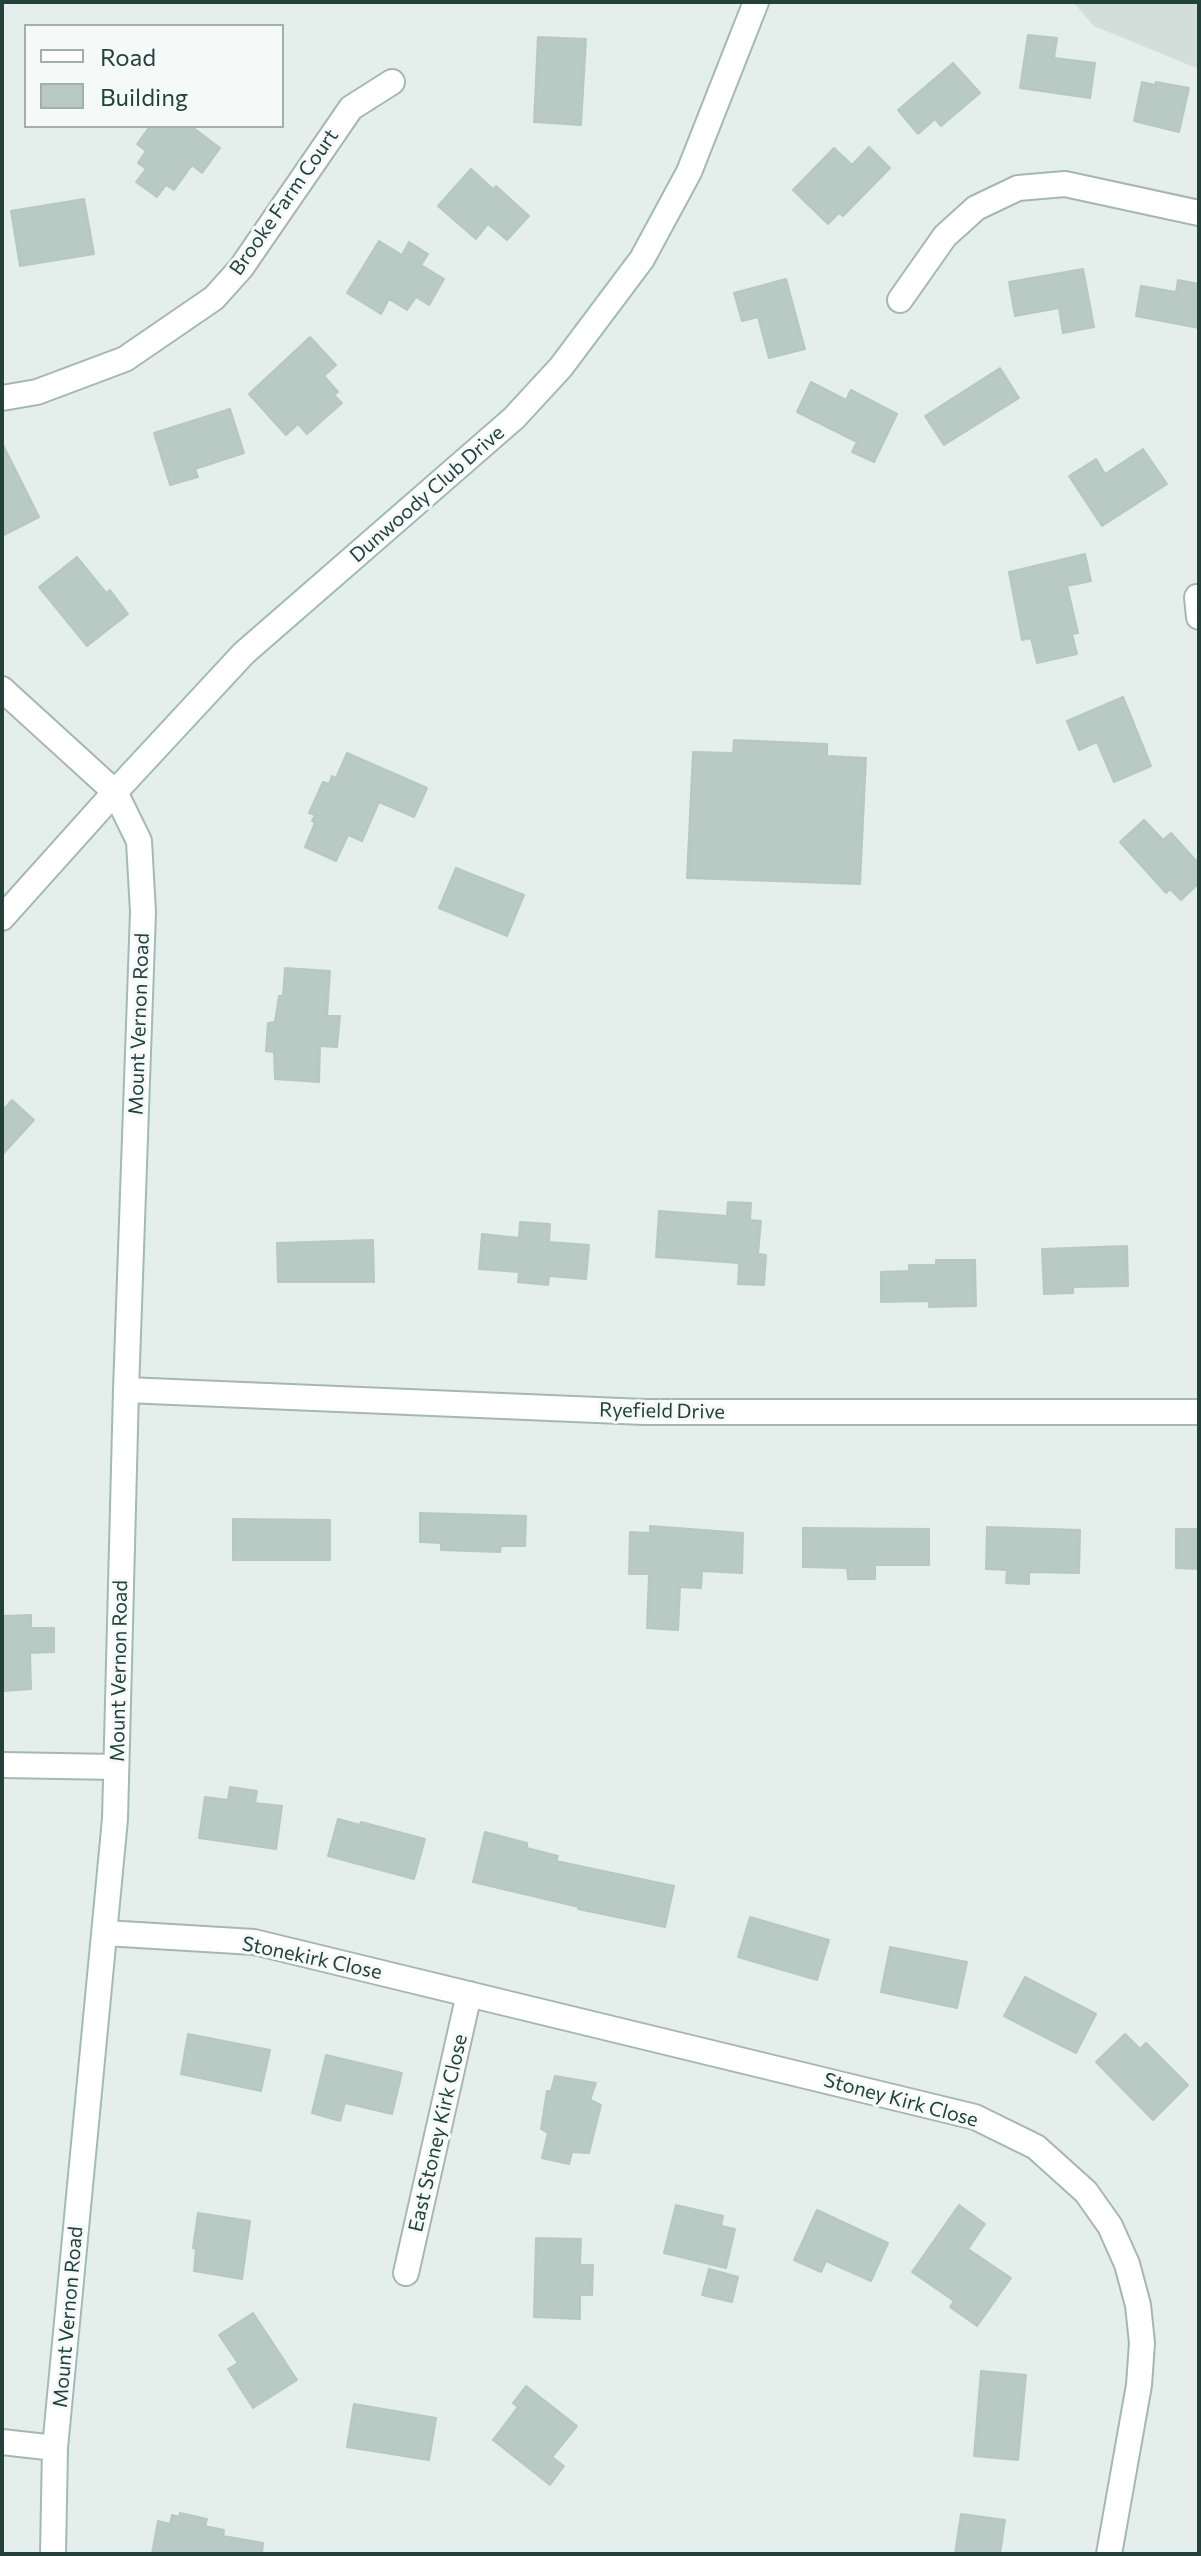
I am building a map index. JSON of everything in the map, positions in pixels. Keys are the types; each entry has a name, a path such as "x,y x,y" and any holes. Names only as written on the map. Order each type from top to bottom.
{"street":[{"name":"Dunwoody Club Drive","path":"2,918 244,653 514,418 561,367 642,259 689,172 756,2"},
{"name":"Brooke Farm Court","path":"2,398 37,392 125,359 214,298 241,268 351,108 392,82"},
{"path":"900,300 945,236 976,208 1018,188 1065,184 1199,213"},
{"path":"2,689 115,792"},
{"name":"Mount Vernon Road","path":"53,2554 55,2448 115,1819 143,912 139,841 115,792"},
{"name":"Ryefield Drive","path":"126,1390 644,1412 1199,1412"},
{"path":"2,1765 116,1767"},
{"name":"Stonekirk Close","path":"105,1933 254,1942 469,1994"},
{"name":"East Stoney Kirk Close","path":"406,2273 469,1994"},
{"name":"Stoney Kirk Close","path":"469,1994 975,2117 1036,2147 1086,2192 1110,2226 1127,2264 1138,2305 1142,2343 1139,2385 1109,2554"},
{"path":"2,2442 55,2448"}],"shaded area":[{"path":"1073,2 1199,2 1199,69 1094,26"}],"building":[{"path":"1028,35 1057,38 1054,58 1095,63 1090,98 1020,88"},
{"path":"538,37 586,39 581,125 534,122"},
{"path":"953,63 980,93 941,126 935,119 918,134 898,110"},
{"path":"1142,82 1189,88 1179,132 1134,121"},
{"path":"149,128 194,128 220,148 202,173 192,165 174,190 166,185 157,197 136,182 146,169 138,163 146,151 137,144"},
{"path":"869,147 890,168 843,216 839,213 828,224 793,190 834,148 852,165"},
{"path":"471,169 493,189 496,186 529,216 507,240 488,224 476,239 438,206"},
{"path":"84,199 94,254 20,266 11,211"},
{"path":"379,241 402,255 409,242 428,254 421,265 444,279 429,305 416,297 407,310 389,299 381,314 347,293"},
{"path":"1083,269 1094,327 1063,333 1059,308 1015,316 1009,282"},
{"path":"786,279 805,349 769,358 758,317 742,321 734,293"},
{"path":"1178,280 1199,284 1199,328 1136,316 1141,286 1176,292"},
{"path":"310,337 336,365 324,376 338,392 334,395 342,403 307,434 298,424 286,435 249,394"},
{"path":"1000,368 1019,398 944,445 925,416"},
{"path":"811,382 846,400 851,390 897,414 874,462 852,452 857,442 797,412"},
{"path":"230,409 244,453 195,469 198,477 170,485 154,433"},
{"path":"2,443 39,517 2,536"},
{"path":"1143,449 1167,484 1102,526 1069,476 1096,459 1105,474"},
{"path":"1085,554 1091,581 1067,586 1078,633 1072,634 1077,654 1037,663 1031,638 1022,640 1009,572"},
{"path":"77,557 106,593 110,590 128,614 87,646 39,587"},
{"path":"1123,697 1151,766 1114,782 1097,742 1079,750 1067,721"},
{"path":"734,740 827,744 827,756 866,758 860,884 687,878 693,752 733,753"},
{"path":"347,753 427,788 414,817 379,802 362,841 348,835 336,861 305,847 315,823 312,821 315,815 309,813 323,782 329,784 332,776 336,778"},
{"path":"1144,820 1163,840 1171,833 1199,864 1199,883 1181,900 1170,889 1166,893 1120,842"},
{"path":"456,868 524,895 507,936 439,908"},
{"path":"285,968 330,971 327,1016 340,1016 337,1047 320,1046 319,1082 275,1079 274,1052 266,1051 268,1023 275,1022 279,996 283,996"},
{"path":"12,1100 34,1120 2,1155 2,1111"},
{"path":"728,1202 751,1203 750,1220 761,1221 758,1254 766,1255 764,1285 738,1284 739,1263 656,1257 659,1211 727,1216"},
{"path":"520,1222 550,1224 549,1242 589,1245 586,1279 549,1276 548,1285 518,1282 519,1272 479,1269 482,1234 519,1238"},
{"path":"373,1240 374,1282 278,1282 277,1243"},
{"path":"1127,1246 1128,1286 1073,1287 1073,1293 1044,1294 1042,1249"},
{"path":"936,1260 975,1260 976,1306 929,1307 929,1301 881,1302 881,1272 909,1271 909,1265 936,1265"},
{"path":"420,1513 526,1516 525,1546 501,1546 500,1552 441,1550 441,1543 420,1542"},
{"path":"233,1519 330,1520 330,1560 233,1560"},
{"path":"650,1526 743,1533 742,1573 702,1571 701,1588 680,1587 678,1630 647,1628 649,1574 629,1574 630,1532 650,1533"},
{"path":"987,1527 1080,1530 1079,1573 1029,1572 1029,1584 1006,1583 1007,1570 986,1569"},
{"path":"803,1528 929,1529 929,1565 875,1565 875,1579 848,1579 847,1568 803,1567"},
{"path":"1176,1529 1199,1529 1199,1569 1176,1568"},
{"path":"31,1615 31,1628 54,1628 54,1652 30,1653 31,1689 2,1691 2,1616"},
{"path":"230,1787 257,1791 255,1803 282,1806 276,1849 199,1838 205,1797 228,1800"},
{"path":"338,1819 425,1839 414,1879 328,1856"},
{"path":"485,1832 527,1843 527,1848 558,1856 556,1861 674,1886 665,1927 473,1882"},
{"path":"750,1917 829,1940 817,1980 738,1957"},
{"path":"890,1947 967,1962 957,2008 881,1992"},
{"path":"1025,1977 1096,2014 1076,2053 1004,2016"},
{"path":"188,2034 270,2050 261,2091 181,2074"},
{"path":"1125,2034 1140,2049 1146,2043 1188,2085 1153,2120 1096,2062"},
{"path":"326,2055 402,2073 392,2114 345,2103 340,2121 312,2113"},
{"path":"555,2076 596,2083 590,2100 601,2105 589,2153 572,2152 569,2164 542,2158 548,2133 541,2129 547,2091 551,2091"},
{"path":"676,2205 723,2216 721,2226 735,2229 726,2268 664,2253"},
{"path":"959,2205 985,2224 968,2249 1011,2278 977,2326 950,2307 954,2301 912,2272"},
{"path":"817,2210 888,2243 871,2281 826,2261 821,2272 794,2260"},
{"path":"198,2213 250,2221 242,2279 194,2271 196,2249 193,2248"},
{"path":"536,2238 581,2239 580,2265 593,2265 592,2295 580,2295 580,2319 534,2317"},
{"path":"709,2269 738,2277 732,2302 702,2295"},
{"path":"253,2313 297,2380 253,2408 228,2369 238,2363 219,2335"},
{"path":"981,2371 1026,2375 1018,2460 974,2456"},
{"path":"526,2386 577,2426 552,2457 564,2466 550,2485 493,2440 518,2407 513,2403"},
{"path":"354,2404 436,2418 429,2460 347,2447"},
{"path":"180,2513 207,2519 205,2526 224,2530 223,2536 263,2543 262,2554 152,2554 158,2521 170,2524 172,2515 179,2517"},
{"path":"961,2514 1005,2520 1000,2554 955,2554"}]}
